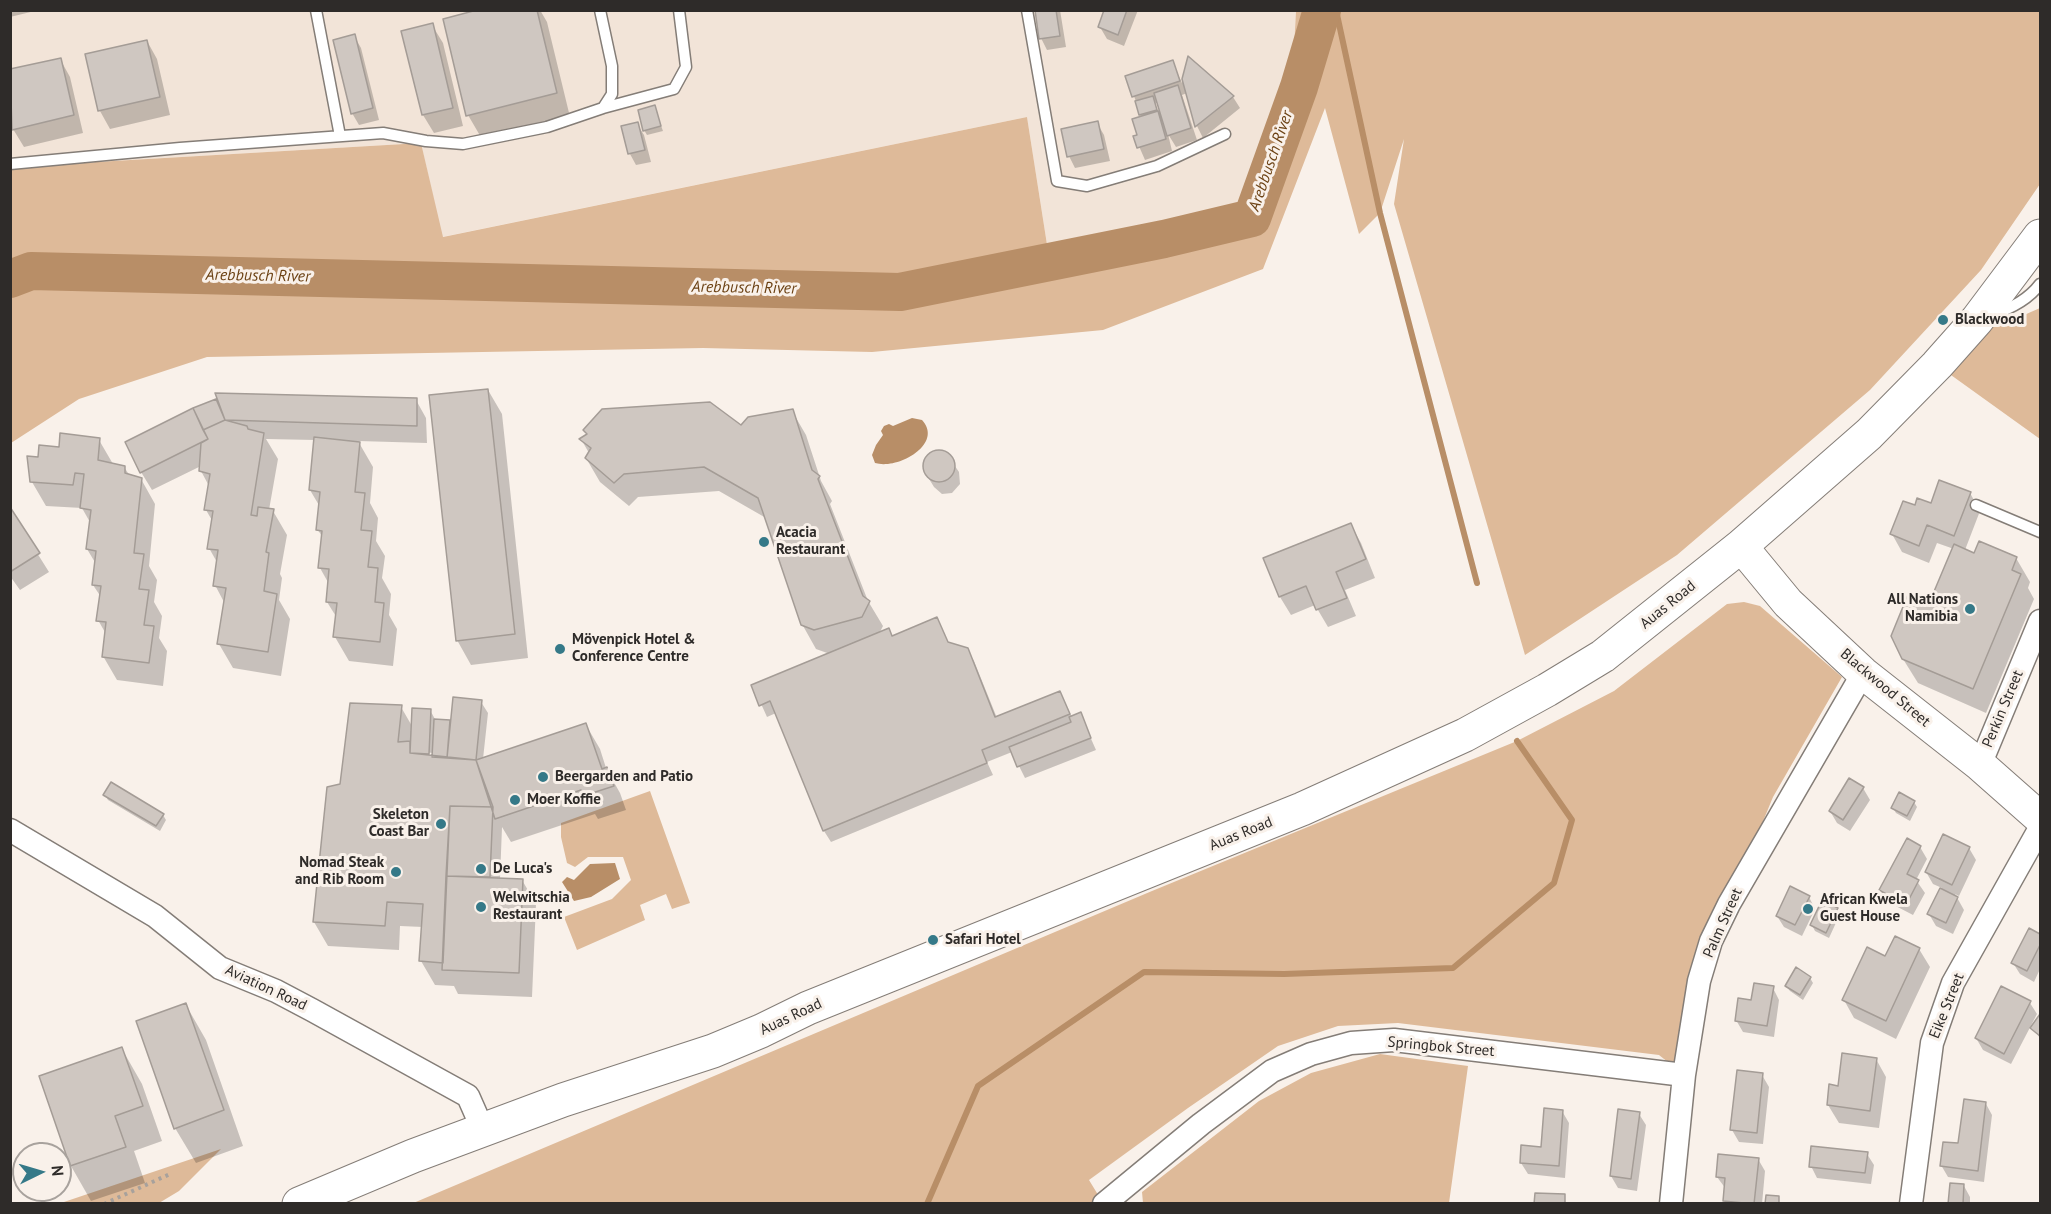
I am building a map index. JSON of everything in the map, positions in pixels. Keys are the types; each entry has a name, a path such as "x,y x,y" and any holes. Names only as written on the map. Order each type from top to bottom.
{"main road":[{"name":"Auas Road","path":"299,1203 483,1130 712,1051 808,1008 1274,821 1465,735 1603,656 1741,546 1869,434 1937,364 1977,320 2040,237"}],"street":[{"name":"Blackwood Street","path":"1741,546 1788,603 1863,674 1980,765 2040,818"},
{"name":"Perkin Street","path":"1980,765 2040,621"},
{"name":"Palm Street","path":"1671,1203 1684,1075 1700,981 1712,941 1729,904 1863,674"},
{"name":"Eike Street","path":"1911,1203 1932,1042 1953,983 2040,828"},
{"name":"Aviation Road","path":"10,830 155,916 220,968 276,991 468,1096 483,1130"},
{"name":"Springbok Street","path":"1104,1203 1201,1124 1272,1071 1311,1054 1351,1043 1394,1040 1684,1075"}],"lane":[{"path":"316,10 340,136"},
{"path":"600,10 612,66 612,94 603,108"},
{"path":"10,164 383,133 426,141 463,144 547,127 603,108 674,89 686,67 679,10"},
{"path":"1027,10 1057,181 1087,186 1157,166 1225,134"},
{"path":"1977,320 2007,310 2025,299 2040,284"},
{"path":"1976,505 2040,532"}],"path":[{"path":"104,1203 170,1174"}],"shaded area":[{"path":"11,11 1296,11 1293,67 1276,134 1244,214 1048,251 1027,117 442,237 421,143 11,167"},
{"path":"1296,11 2040,11 2040,184 1981,270 1870,390 1677,555 1525,655 1394,204 1404,139 1380,213 1359,234 1325,108 1263,269 1103,330 872,352 703,348 207,357 79,399 11,443 11,167 421,143 443,237 1027,117 1048,251 1244,214 1276,134 1293,67"},
{"path":"2040,308 2040,439 1937,365 1977,320 2015,319"},
{"path":"912,418 922,420 927,429 927,438 923,446 906,459 895,463 875,463 872,455 883,435 881,431 884,426 889,424 893,426"},
{"path":"1744,602 1760,606 1842,677 1773,797 1729,904 1684,1075 1659,1055 1398,1023 1338,1026 1278,1046 1089,1180 1103,1203 411,1204 1152,891 1517,741 1614,691 1727,604"},
{"path":"650,791 690,903 672,909 666,894 640,905 645,920 577,950 564,917 612,899 631,880 623,857 588,857 575,867 567,863 561,837 561,823"},
{"path":"615,863 620,879 591,897 574,901 562,882 567,877 574,880 590,864"},
{"path":"1380,1054 1468,1066 1449,1203 1143,1203 1142,1192 1259,1101 1311,1073"},
{"path":"221,1149 179,1191 159,1203 61,1203 72,1202 72,1199"}],"building":[{"path":"477,10 537,10 557,93 466,116 443,19"},
{"path":"1035,10 1056,10 1060,36 1039,39"},
{"path":"1104,10 1127,10 1118,35 1098,27"},
{"path":"433,23 453,108 422,115 401,31"},
{"path":"355,34 373,108 351,114 333,40"},
{"path":"147,40 160,97 98,111 85,54"},
{"path":"1188,56 1234,96 1195,127 1182,79"},
{"path":"61,58 74,115 12,130 10,69"},
{"path":"1173,60 1180,81 1132,97 1125,76"},
{"path":"1178,85 1191,128 1167,136 1154,93"},
{"path":"1153,96 1157,110 1139,115 1135,101"},
{"path":"655,105 661,126 643,131 638,110"},
{"path":"1158,111 1166,139 1137,148 1133,136 1137,135 1132,119"},
{"path":"1098,121 1104,149 1067,157 1061,129"},
{"path":"638,122 645,150 628,154 621,126"},
{"path":"488,389 515,634 456,641 429,395"},
{"path":"215,393 417,398 417,426 225,420"},
{"path":"216,399 225,420 203,430 193,408"},
{"path":"710,402 741,425 748,417 793,409 812,470 820,476 818,479 863,596 870,601 862,617 814,630 801,625 758,498 704,467 624,474 614,483 585,458 591,448 579,439 587,434 583,430 602,409"},
{"path":"193,408 208,439 140,473 125,442"},
{"path":"225,420 264,433 251,515 257,516 258,507 274,509 266,552 269,553 264,591 277,594 268,652 217,644 226,588 213,586 218,550 207,549 213,511 204,510 210,474 199,471 201,443 208,439 203,430"},
{"path":"60,433 100,438 98,460 125,466 125,473 142,478 134,553 144,554 139,589 149,590 144,625 154,626 149,663 102,657 106,622 96,621 101,586 92,585 96,551 86,549 91,510 80,508 84,474 75,473 73,485 30,482 27,456 38,457 39,445 59,447"},
{"path":"314,437 360,442 355,492 365,493 361,530 372,531 368,567 378,568 375,602 384,603 380,642 333,637 337,603 326,602 329,569 318,568 322,531 316,530 320,492 309,490"},
{"path":"939,450 950,455 955,466 950,477 939,482 928,477 923,466 928,455"},
{"path":"1939,480 1971,492 1954,536 1927,525 1919,546 1890,534 1903,501 1915,505 1917,498 1931,503"},
{"path":"10,507 40,553 10,572"},
{"path":"1351,523 1366,559 1336,572 1347,598 1316,610 1306,586 1279,597 1263,558"},
{"path":"1979,541 2017,557 2012,570 2021,574 1973,689 1902,659 1891,636 1909,592 1930,601 1954,544 1974,553"},
{"path":"937,617 948,642 968,648 995,717 1060,691 1070,714 982,750 987,763 823,831 770,701 759,706 751,685 889,628 892,636"},
{"path":"453,697 482,700 476,760 447,758"},
{"path":"350,703 402,705 398,742 410,741 410,753 476,760 493,807 450,806 443,963 419,961 423,904 387,902 385,926 313,922 327,787 340,784"},
{"path":"412,708 431,709 429,754 410,753"},
{"path":"1081,712 1091,738 1017,767 1009,747 1071,722 1069,717"},
{"path":"434,719 450,720 447,758 432,757"},
{"path":"586,723 602,769 607,767 614,786 583,796 581,790 495,819 476,760"},
{"path":"1849,778 1864,787 1843,820 1829,811"},
{"path":"111,782 164,814 156,826 103,795"},
{"path":"1899,792 1915,801 1907,816 1891,808"},
{"path":"450,806 493,807 490,877 446,876"},
{"path":"1943,834 1970,847 1952,885 1925,872"},
{"path":"1907,838 1921,846 1907,874 1919,880 1906,905 1879,890"},
{"path":"446,876 523,879 519,973 442,970"},
{"path":"1790,886 1810,896 1795,925 1776,916"},
{"path":"1940,888 1958,897 1946,923 1927,914"},
{"path":"1822,900 1838,908 1826,933 1810,925"},
{"path":"2029,928 2040,934 2040,945 2027,971 2011,963"},
{"path":"1895,936 1920,948 1886,1021 1842,1000 1867,947 1885,956"},
{"path":"1796,967 1811,977 1800,995 1785,986"},
{"path":"1754,983 1774,986 1767,1026 1735,1021 1738,998 1751,1000"},
{"path":"2001,986 2031,1001 2004,1054 1975,1038"},
{"path":"186,1003 224,1110 174,1129 136,1021"},
{"path":"2040,1014 2040,1036 2030,1028"},
{"path":"122,1047 143,1106 115,1116 126,1147 72,1165 72,1142 62,1142 39,1076"},
{"path":"1842,1053 1877,1058 1870,1111 1827,1105 1829,1084 1838,1086"},
{"path":"1737,1070 1763,1073 1757,1133 1730,1130"},
{"path":"1964,1099 1986,1102 1978,1171 1940,1166 1943,1142 1958,1143"},
{"path":"1544,1108 1563,1110 1559,1166 1520,1163 1521,1145 1541,1147"},
{"path":"1618,1109 1640,1112 1631,1179 1610,1176"},
{"path":"1811,1146 1868,1152 1865,1173 1809,1167"},
{"path":"1718,1154 1759,1158 1754,1204 1723,1201 1725,1178 1716,1177"},
{"path":"1950,1183 1964,1184 1963,1204 1948,1204"},
{"path":"1535,1193 1565,1194 1565,1204 1534,1204"},
{"path":"1766,1195 1779,1196 1779,1204 1765,1204"}],"waterway":[{"name":"Arebbusch River","path":"10,279 31,271 900,292 1164,239 1252,218 1299,87 1322,10"},
{"path":"1336,10 1380,213 1477,583"},
{"path":"927,1204 978,1086 1144,972 1284,974 1453,968 1554,883 1572,820 1517,741"}],"place":[{"name":"Blackwood","path":"1943,320"},
{"name":"Acacia Restaurant","path":"764,542"},
{"name":"All Nations Namibia","path":"1970,609"},
{"name":"Mövenpick Hotel & Conference Centre","path":"560,649"},
{"name":"Beergarden and Patio","path":"543,777"},
{"name":"Moer Koffie","path":"515,800"},
{"name":"Skeleton Coast Bar","path":"441,824"},
{"name":"De Luca's","path":"481,869"},
{"name":"Nomad Steak and Rib Room","path":"396,872"},
{"name":"Welwitschia Restaurant","path":"481,907"},
{"name":"African Kwela Guest House","path":"1808,909"},
{"name":"Safari Hotel","path":"933,940"}]}
